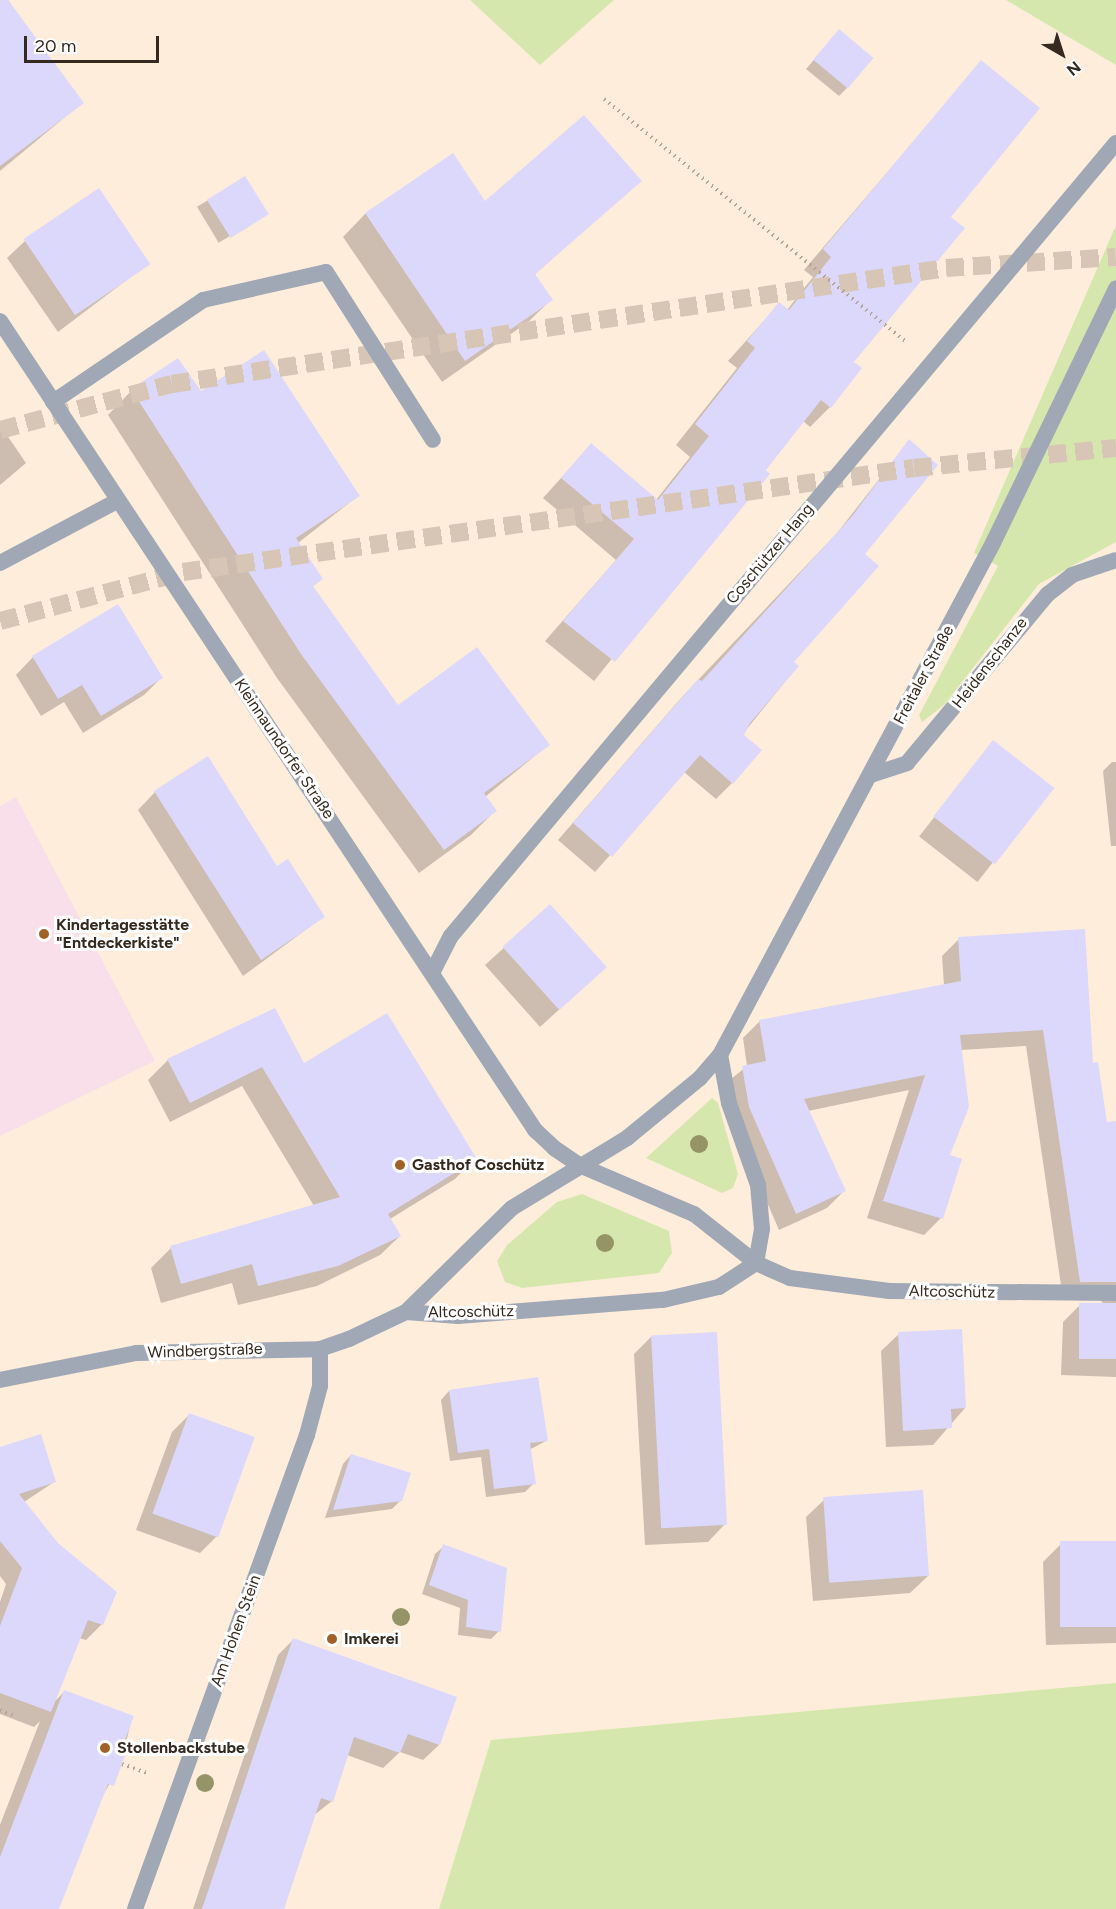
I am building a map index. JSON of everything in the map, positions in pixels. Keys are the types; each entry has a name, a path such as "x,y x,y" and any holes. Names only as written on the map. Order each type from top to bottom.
{"street":[{"name":"Coschützer Hang","path":"433,970 451,936 1116,143"},
{"path":"53,402 203,300 326,272 433,440"},
{"name":"Freitaler Straße","path":"720,1055 993,543 1116,288"},
{"name":"Kleinnaundorfer Straße","path":"0,321 117,501 433,970 535,1130 579,1165"},
{"path":"0,563 117,501"},
{"name":"Heidenschanze","path":"871,774 907,763 1048,594 1071,575 1116,560"},
{"path":"720,1055 729,1103 758,1185 762,1229 756,1263"},
{"name":"Altcoschütz","path":"406,1312 512,1208 579,1165 627,1138 720,1055"},
{"name":"Altcoschütz","path":"579,1165 694,1214 756,1263 790,1278 889,1291 1116,1293"},
{"name":"Altcoschütz","path":"406,1312 458,1316 663,1300 719,1287 756,1263"},
{"name":"Windbergstraße","path":"0,1380 136,1353 321,1349 406,1312"},
{"name":"Am Hohen Stein","path":"135,1909 307,1435 320,1386 321,1349"}],"path":[{"path":"604,99 931,362"},
{"path":"0,1710 13,1715"},
{"path":"122,1764 147,1773"}],"shaded area":[{"name":"Kindertagesstätte \"Entdeckerkiste\"","path":"16,797 155,1061 0,1136 0,806"}],"green space":[{"path":"470,0 614,0 540,65"},
{"path":"1006,0 1116,0 1116,65"},
{"path":"1116,225 1116,542 1039,584 944,705 922,722 919,715 998,566 974,553"},
{"path":"712,1098 718,1103 738,1174 733,1188 722,1193 646,1158"},
{"path":"582,1194 669,1231 672,1253 659,1273 522,1288 505,1282 497,1261 507,1245 557,1202"},
{"path":"1116,1683 1116,1909 439,1909 491,1740"}],"building":[{"path":"0,0 8,0 84,103 0,166"},
{"path":"839,29 873,58 848,89 813,60"},
{"path":"981,60 1040,108 951,217 965,228 854,362 862,368 831,408 821,400 766,470 770,474 615,662 563,621 634,539 561,478 591,443 658,500 709,436 695,424 755,348 747,341 779,302 789,310 831,257 823,249"},
{"path":"584,115 642,181 535,274 553,300 465,361 365,213 453,153 485,201"},
{"path":"245,176 269,214 231,238 207,200"},
{"path":"99,188 150,264 75,315 24,239"},
{"path":"264,350 360,496 296,538 323,579 313,586 398,705 477,647 550,745 484,793 497,811 444,850 301,654 131,389 178,358 201,391"},
{"path":"909,439 938,465 865,554 879,566 794,662 799,666 750,723 744,735 762,750 733,784 700,755 612,857 573,823 698,679 702,681 853,515"},
{"path":"118,604 163,678 101,716 82,685 58,699 32,656"},
{"path":"993,740 1054,788 995,864 933,816"},
{"path":"208,756 277,866 288,859 325,917 261,960 154,791"},
{"path":"550,904 607,967 559,1010 502,947"},
{"path":"1085,929 1093,1063 1098,1062 1107,1122 1116,1121 1116,1282 1080,1282 1043,1030 960,1035 969,1107 950,1155 962,1159 943,1219 883,1201 925,1075 804,1099 846,1191 796,1214 749,1107 742,1066 766,1061 759,1020 961,981 958,937"},
{"path":"275,1008 304,1063 387,1013 477,1159 388,1214 401,1236 338,1266 258,1286 252,1264 181,1284 170,1246 340,1197 262,1067 190,1103 167,1059"},
{"path":"1079,1303 1116,1303 1116,1359 1079,1359"},
{"path":"962,1329 966,1408 951,1409 952,1428 903,1431 898,1332"},
{"path":"717,1332 727,1525 661,1528 651,1335"},
{"path":"538,1377 548,1441 530,1443 536,1484 494,1489 489,1449 458,1453 449,1390"},
{"path":"189,1413 255,1437 218,1537 152,1514"},
{"path":"41,1434 56,1482 19,1494 58,1543 117,1592 103,1625 88,1620 51,1712 0,1693 0,1626 22,1568 0,1541 0,1447"},
{"path":"351,1454 411,1473 402,1501 333,1510"},
{"path":"923,1490 929,1576 829,1583 823,1497"},
{"path":"1060,1541 1116,1541 1116,1627 1060,1627"},
{"path":"443,1544 507,1568 501,1632 466,1627 468,1600 429,1585"},
{"path":"293,1638 457,1697 440,1745 408,1734 400,1753 354,1737 333,1802 321,1798 284,1909 202,1909"},
{"path":"64,1690 134,1716 124,1742 129,1744 114,1786 108,1784 59,1909 0,1909 0,1857"}],"tunnel":[{"path":"0,430 172,384 946,268 1116,257"},
{"path":"0,621 183,572 914,468 1116,448"}],"place":[{"name":"Kindertagesstätte \"Entdeckerkiste\"","path":"44,934"},
{"name":"Gasthof Coschütz","path":"400,1165"},
{"name":"Imkerei","path":"332,1639"},
{"name":"Stollenbackstube","path":"105,1748"}]}
